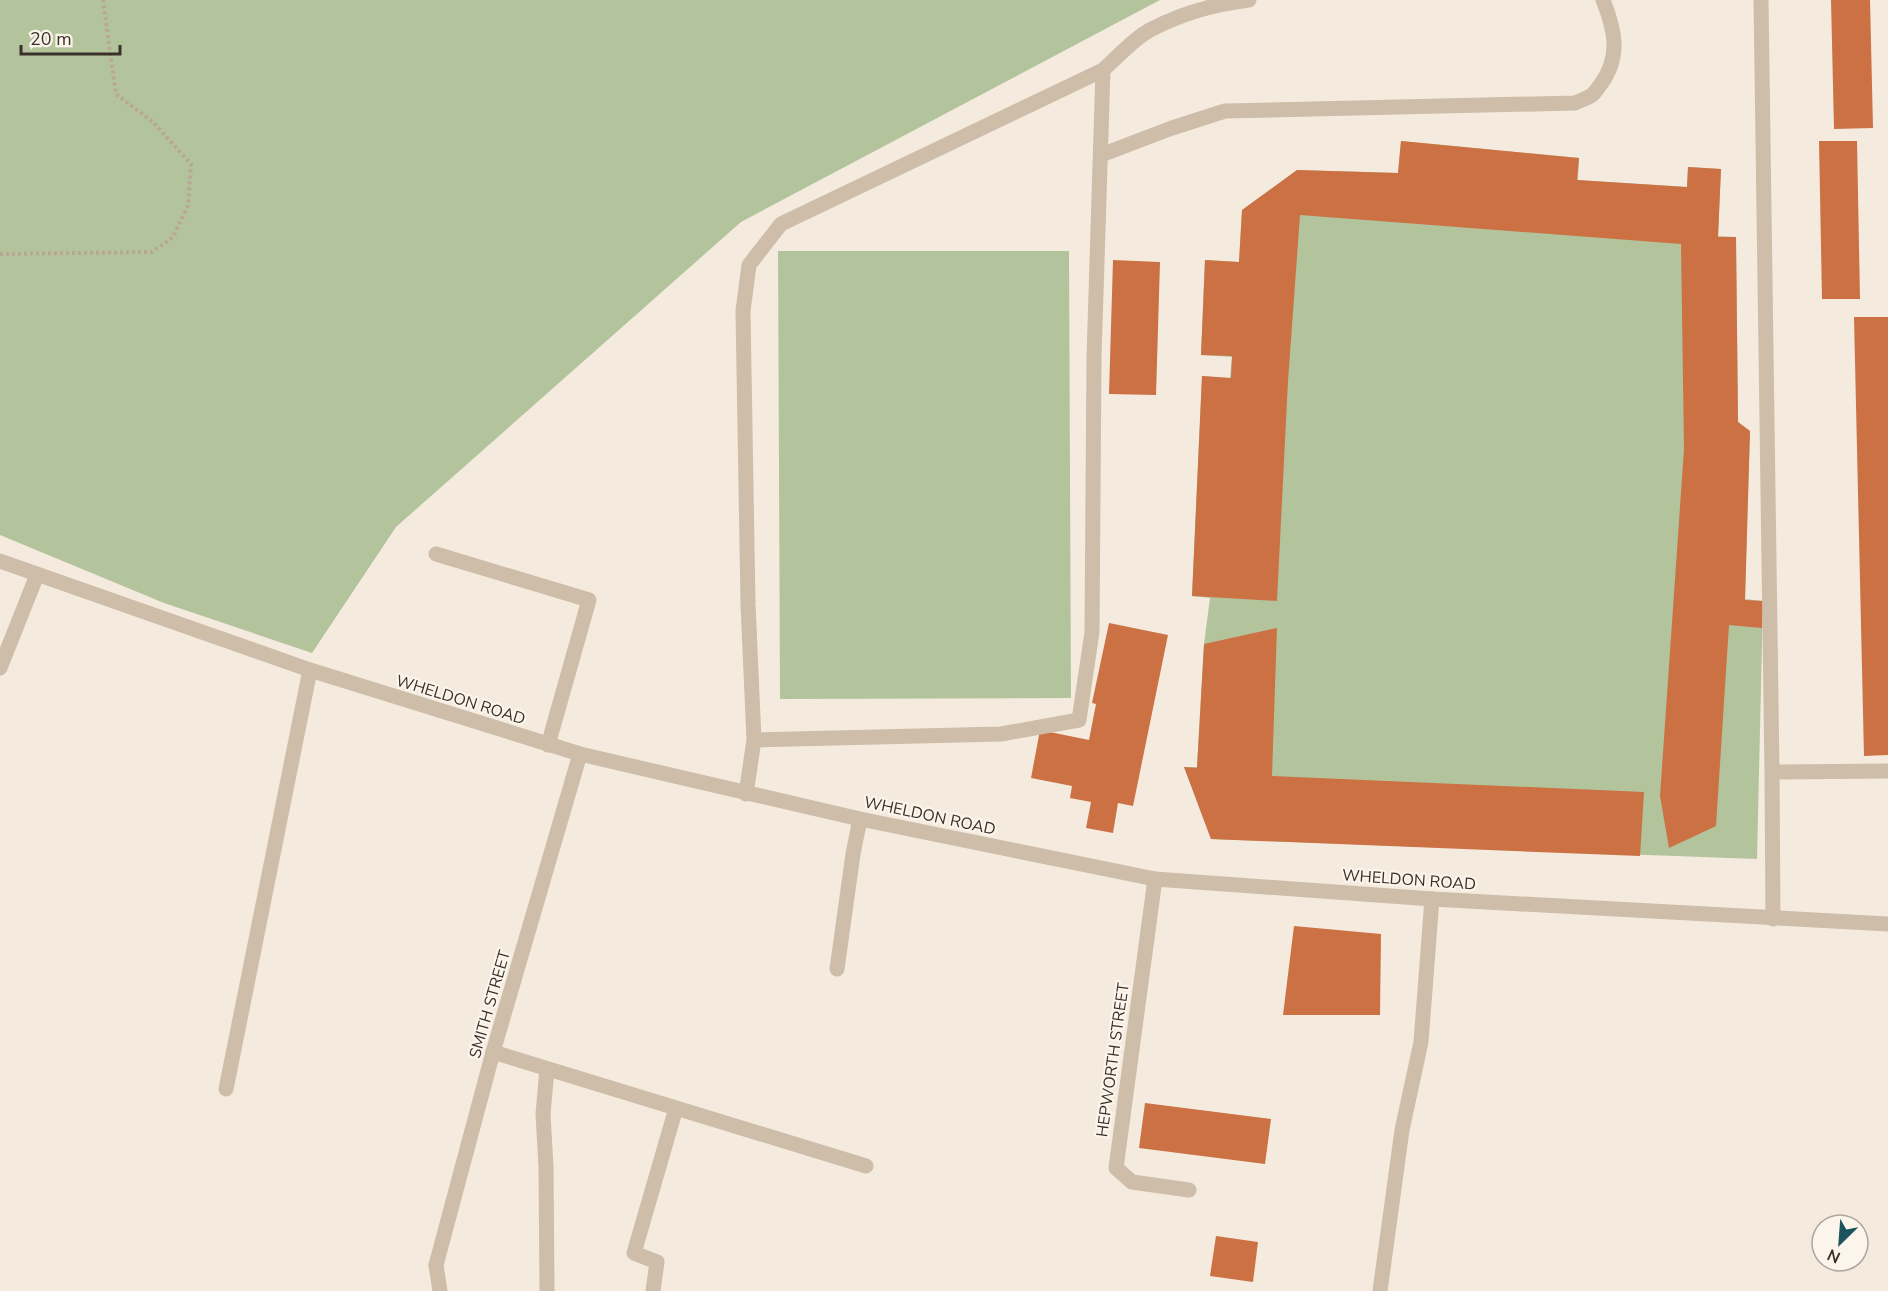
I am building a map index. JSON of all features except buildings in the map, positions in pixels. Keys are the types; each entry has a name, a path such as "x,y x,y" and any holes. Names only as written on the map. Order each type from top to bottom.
{"street":[{"path":"746,794 754,740 748,604 743,311 749,265 781,224 1103,70 1148,31 1181,17 1230,2 1249,0"},
{"path":"1101,155 1225,111 1575,103 1593,94 1607,75 1613,62 1614,42 1611,21 1603,0"},
{"path":"1761,0 1773,919"},
{"path":"754,740 1001,734 1079,720 1092,632 1094,358 1103,70"},
{"path":"436,554 589,600 548,745"},
{"name":"WHELDON ROAD","path":"0,561 310,670 580,754 746,794 1155,879 1432,899 1888,924"},
{"path":"0,668 37,575"},
{"path":"226,1089 310,670"},
{"name":"SMITH STREET","path":"440,1291 436,1265 493,1052 580,754"},
{"path":"1772,772 1888,771"},
{"path":"837,969 861,819"},
{"name":"HEPWORTH STREET","path":"1155,879 1116,1168 1132,1182 1189,1190"},
{"path":"1380,1291 1402,1130 1421,1042 1432,899"},
{"path":"493,1052 866,1167"},
{"path":"547,1069 543,1114 546,1167 547,1291"},
{"path":"653,1291 657,1262 634,1253 676,1108"}],"path":[{"path":"0,254 152,252 173,237 188,206 191,164 153,122 116,94 103,0"}],"green space":[{"path":"0,0 1160,0 741,222 396,527 312,653 164,603 0,535"},
{"path":"1401,141 1579,158 1578,180 1687,187 1688,167 1721,169 1718,236 1736,237 1738,422 1750,431 1745,599 1763,601 1757,859 1211,839 1184,767 1197,767 1204,644 1210,598 1192,596 1202,376 1230,378 1232,357 1201,355 1205,260 1239,262 1242,210 1297,170 1398,173"},
{"path":"778,251 1069,251 1071,698 780,699"}]}
